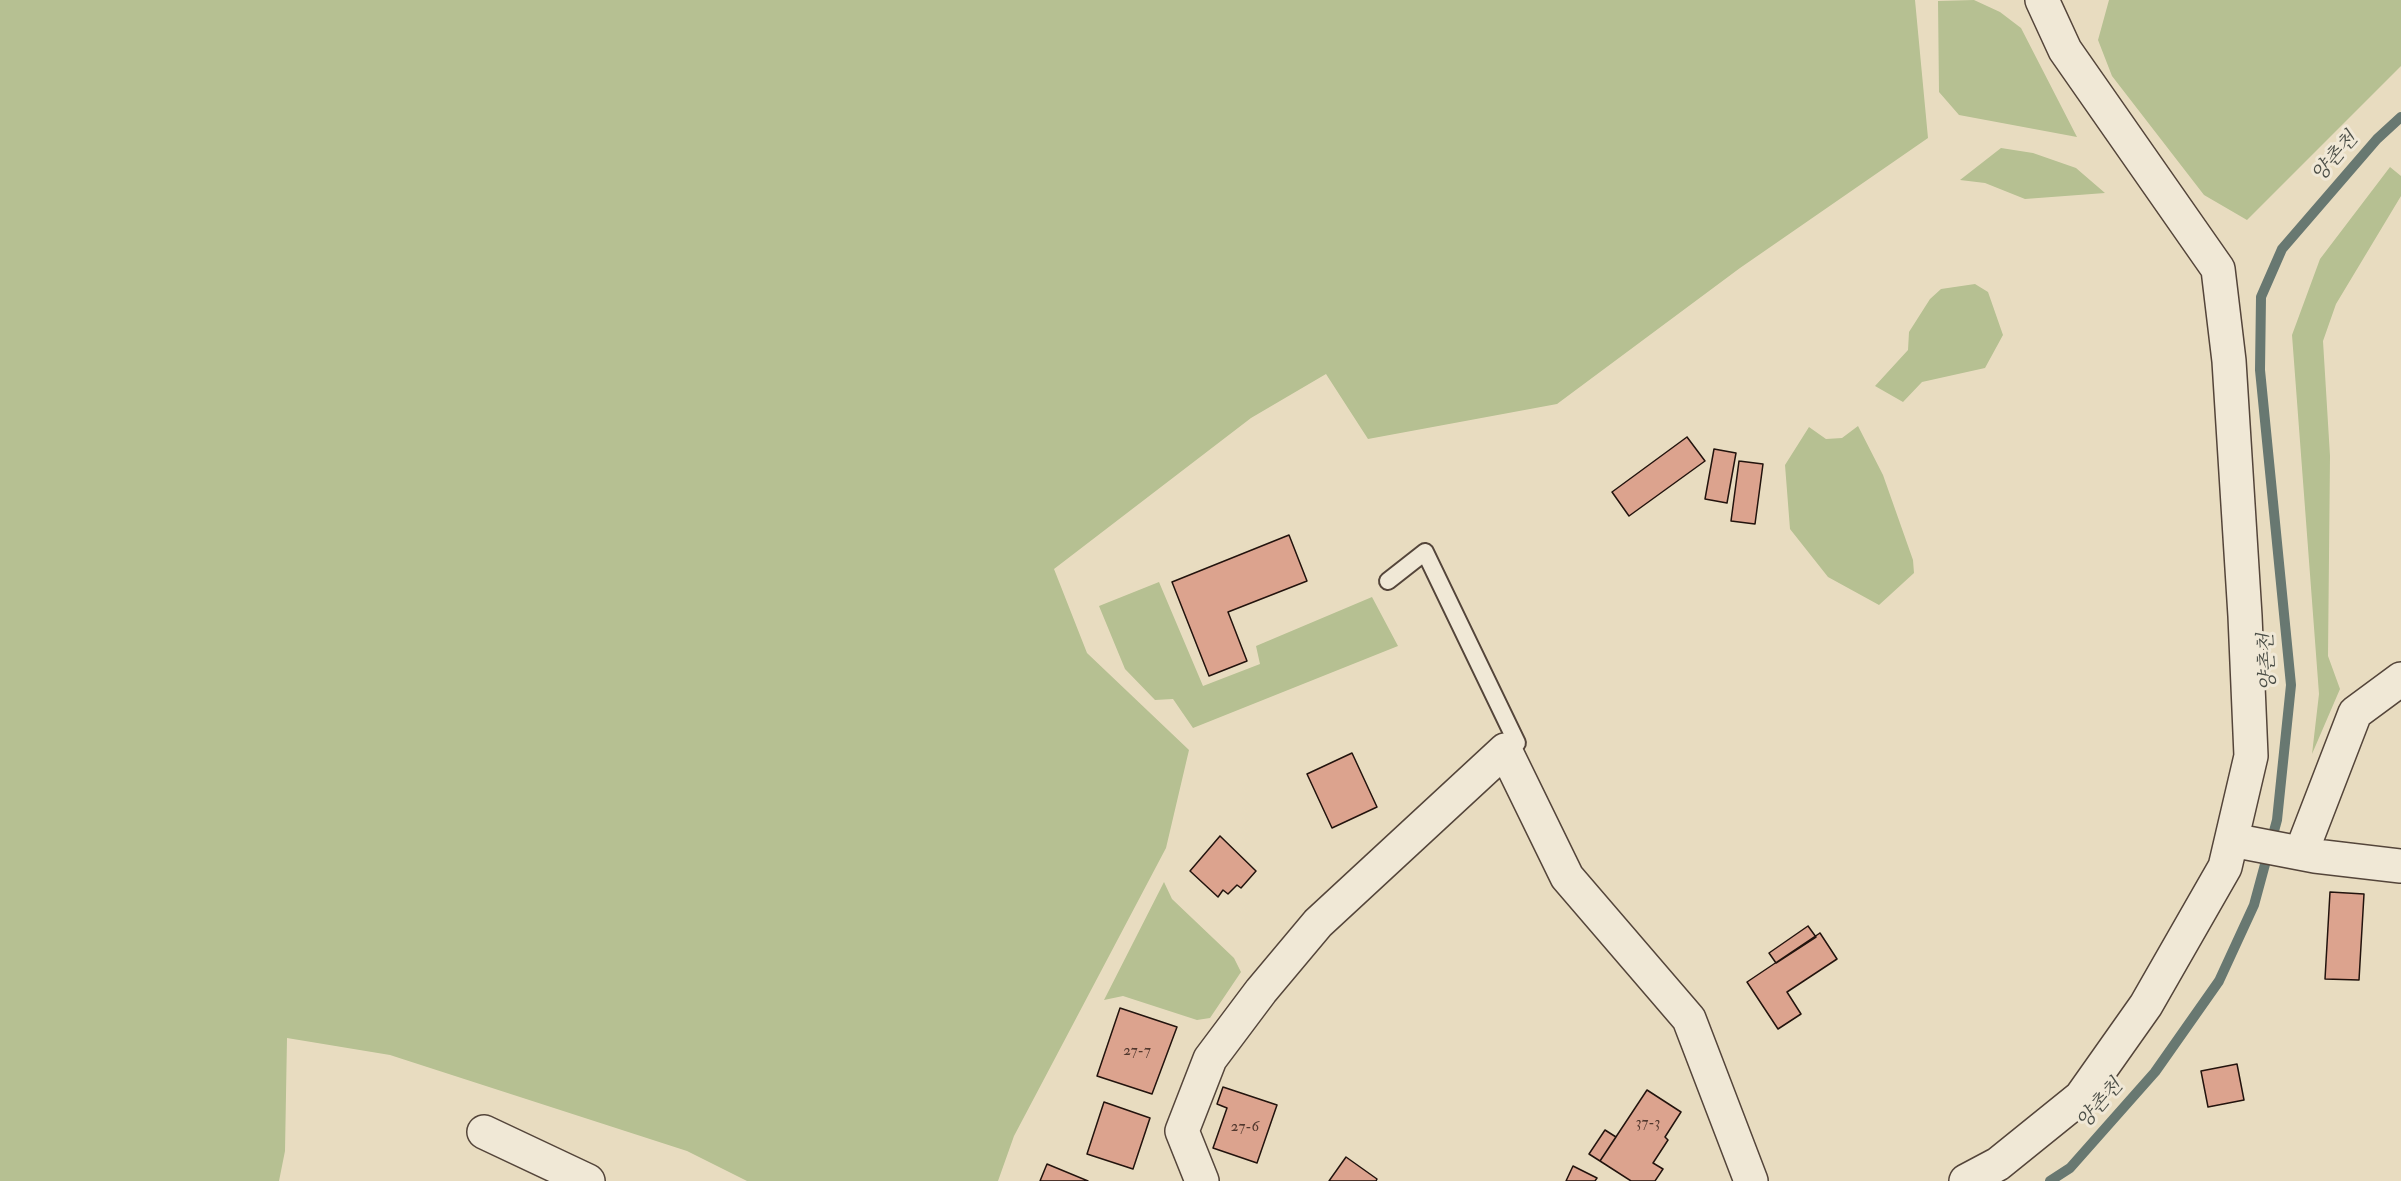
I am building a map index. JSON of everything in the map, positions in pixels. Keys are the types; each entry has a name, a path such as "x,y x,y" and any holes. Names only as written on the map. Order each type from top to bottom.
{"street":[{"path":"1966,1181 1998,1164 2081,1097 2146,1005 2238,841 2251,756 2246,616 2229,361 2218,269 2065,50 2042,0"},
{"path":"2297,853 2355,713 2401,679"},
{"path":"1202,1181 1182,1131 1210,1059 1261,991 1318,923 1505,750 1567,877 1689,1019 1751,1181"},
{"path":"2238,841 2297,853 2401,866"},
{"path":"484,1131 588,1181"}],"lane":[{"path":"1388,581 1425,552 1517,743 1505,750"}],"green space":[{"path":"0,0 1915,0 1928,138 1740,268 1557,404 1368,439 1326,374 1251,418 1054,569 1087,653 1189,750 1166,848 1014,1136 998,1181 747,1181 687,1151 390,1055 287,1038 285,1151 279,1181 0,1181"},
{"path":"1974,0 2000,12 2021,28 2077,137 1959,115 1939,92 1938,1"},
{"path":"2109,0 2401,0 2401,66 2247,220 2204,195 2112,76 2098,40"},
{"path":"2001,148 2033,153 2076,168 2105,193 2025,199 1985,183 1960,180"},
{"path":"2390,167 2401,176 2401,196 2336,304 2323,341 2330,456 2328,656 2340,689 2312,754 2319,694 2292,335 2320,259"},
{"path":"1975,284 1988,292 2003,335 1985,368 1922,382 1903,402 1875,386 1908,350 1909,332 1930,299 1941,289"},
{"path":"1858,426 1883,475 1913,560 1914,573 1879,605 1828,577 1790,529 1785,465 1809,427 1826,439 1842,438"},
{"path":"1159,582 1203,686 1260,664 1256,646 1372,597 1398,646 1193,728 1173,699 1155,700 1125,669 1099,606"},
{"path":"1164,882 1172,899 1234,958 1241,972 1210,1018 1197,1020 1123,996 1104,1000"}],"building":[{"path":"1687,437 1705,461 1629,516 1612,492"},
{"path":"1714,449 1736,453 1727,503 1705,499"},
{"path":"1739,461 1763,464 1755,524 1731,521"},
{"path":"1289,535 1307,581 1228,612 1247,661 1209,676 1172,582"},
{"path":"1352,753 1377,807 1332,828 1307,774"},
{"path":"1220,836 1256,871 1241,888 1237,885 1228,894 1223,890 1218,897 1190,871"},
{"path":"2330,892 2364,894 2359,980 2325,979"},
{"path":"1808,926 1816,937 1776,963 1769,953"},
{"path":"1820,933 1837,959 1787,992 1801,1014 1778,1029 1747,982"},
{"path":"1120,1008 1177,1027 1152,1094 1097,1076"},
{"path":"2237,1064 2244,1100 2208,1107 2201,1071"},
{"path":"1223,1087 1277,1105 1257,1163 1213,1148 1227,1108 1217,1104"},
{"path":"1647,1090 1681,1112 1665,1137 1668,1140 1653,1163 1663,1169 1655,1181 1631,1181 1600,1161"},
{"path":"1104,1102 1150,1118 1133,1169 1087,1154"},
{"path":"1605,1130 1616,1137 1600,1161 1589,1154"},
{"path":"1346,1157 1377,1179 1376,1181 1329,1181"},
{"path":"1047,1164 1088,1181 1040,1181"},
{"path":"1573,1166 1597,1178 1595,1181 1566,1181"}],"waterway":[{"name":"양촌천","path":"2050,1181 2070,1168 2155,1072 2219,981 2254,905 2277,820 2291,685 2260,370 2261,297 2282,249 2377,139 2401,117"}]}
